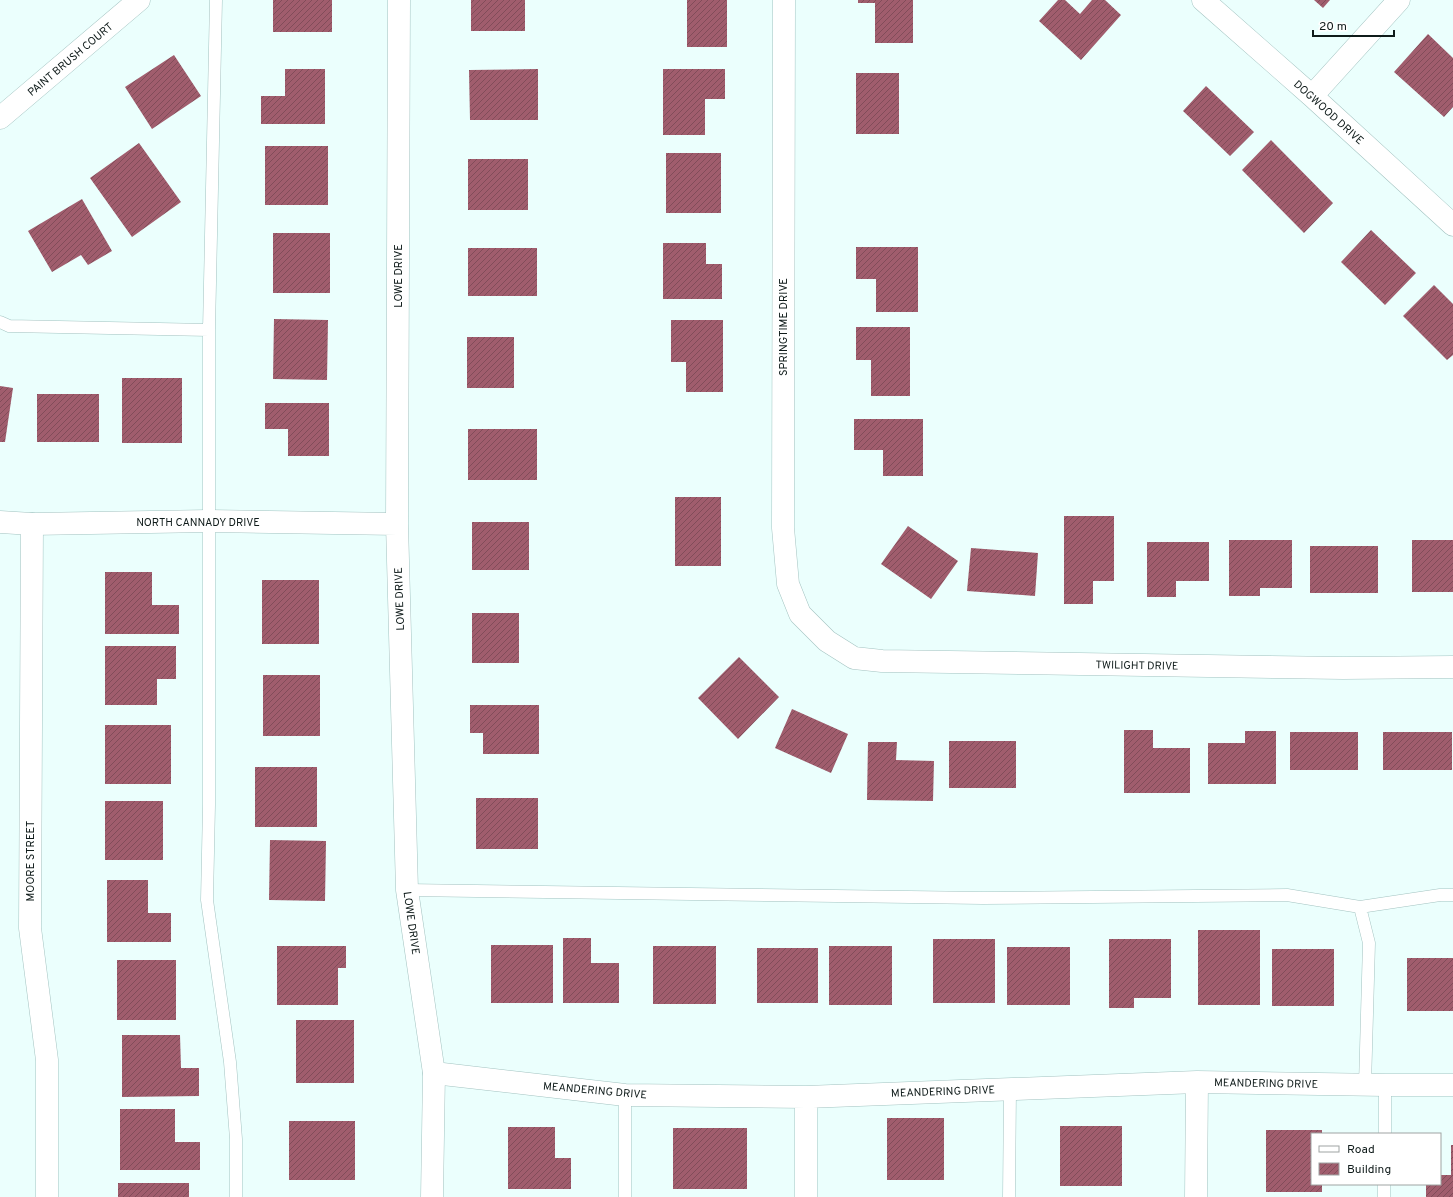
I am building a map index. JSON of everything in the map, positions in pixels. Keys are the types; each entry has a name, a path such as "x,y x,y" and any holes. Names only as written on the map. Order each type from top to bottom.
{"street":[{"name":"PAINT BRUSH COURT","path":"0,118 139,0"},
{"name":"LOWE DRIVE","path":"399,0 397,524 407,890 434,1073 432,1197"},
{"name":"SPRINGTIME DRIVE","path":"784,0 783,528 788,584 800,614 827,641"},
{"name":"DOGWOOD DRIVE","path":"1204,0 1453,225"},
{"path":"1312,96 1399,0"},
{"name":"NORTH CANNADY DRIVE","path":"0,522 32,524 209,520 397,524"},
{"name":"MOORE STREET","path":"32,524 30,928 47,1060 47,1197"},
{"name":"TWILIGHT DRIVE","path":"827,641 854,658 882,661 1343,668 1453,667"},
{"name":"MEANDERING DRIVE","path":"434,1073 626,1095 806,1097 1197,1082 1453,1085"},
{"path":"1196,1197 1197,1082"},
{"path":"806,1097 806,1197"}],"lane":[{"path":"216,0 208,330 209,520 207,900 230,1062 236,1139 236,1197"},
{"path":"0,322 9,326 208,330"},
{"path":"407,890 983,898 1287,895 1360,907 1440,895 1453,895"},
{"path":"1360,907 1369,943 1375,1085 1384,1133"},
{"path":"1009,1197 1010,1089"},
{"path":"625,1197 626,1095"},
{"path":"1384,1185 1384,1197"}],"building":[{"path":"273,0 332,0 332,32 273,32"},
{"path":"471,0 525,0 525,31 471,31"},
{"path":"687,0 727,0 727,47 687,47"},
{"path":"858,0 913,0 913,43 875,43 875,3 858,3"},
{"path":"1058,0 1065,0 1080,14 1092,0 1105,0 1121,15 1081,60 1039,21"},
{"path":"1314,0 1330,0 1323,8"},
{"path":"1428,34 1453,58 1453,107 1444,117 1394,72"},
{"path":"174,55 201,96 152,129 125,87"},
{"path":"285,69 325,69 325,124 261,124 261,96 285,96"},
{"path":"538,69 538,120 470,120 469,70"},
{"path":"663,69 725,69 725,99 705,99 705,135 663,135"},
{"path":"856,73 899,73 899,134 856,134"},
{"path":"1206,86 1254,132 1230,156 1183,111"},
{"path":"1271,140 1333,203 1304,233 1242,170"},
{"path":"139,143 181,202 132,237 90,178"},
{"path":"265,146 328,146 328,205 265,205"},
{"path":"666,153 721,153 721,213 666,213"},
{"path":"468,159 528,159 528,210 468,210"},
{"path":"82,199 112,251 88,265 81,255 52,272 28,231"},
{"path":"1371,230 1416,273 1385,305 1341,262"},
{"path":"273,233 330,233 330,293 273,293"},
{"path":"663,243 706,243 706,264 722,264 722,299 663,299"},
{"path":"856,247 918,247 918,312 876,312 876,279 856,279"},
{"path":"468,248 537,248 537,296 468,296"},
{"path":"1434,285 1453,304 1453,355 1447,360 1403,316"},
{"path":"274,319 328,320 327,380 273,379"},
{"path":"671,320 723,320 723,392 686,392 686,362 671,362"},
{"path":"856,327 910,327 910,396 871,396 871,360 856,360"},
{"path":"467,337 514,337 514,388 467,388"},
{"path":"122,378 182,378 182,443 122,443"},
{"path":"0,386 13,388 5,442 0,442"},
{"path":"37,394 99,394 99,442 37,442"},
{"path":"265,403 329,403 329,456 288,456 288,429 265,429"},
{"path":"854,419 923,419 923,476 883,476 883,450 854,450"},
{"path":"468,429 537,429 537,480 468,480"},
{"path":"675,497 721,497 721,566 675,566"},
{"path":"1064,516 1114,516 1114,581 1093,581 1093,604 1064,604"},
{"path":"472,522 529,522 529,570 472,570"},
{"path":"908,526 958,561 931,599 881,564"},
{"path":"1229,540 1292,540 1292,588 1260,588 1260,596 1229,596"},
{"path":"1412,540 1453,540 1453,592 1412,592"},
{"path":"1147,542 1209,542 1209,581 1176,581 1176,597 1147,597"},
{"path":"1310,546 1378,546 1378,593 1310,593"},
{"path":"971,548 1038,553 1035,596 967,591"},
{"path":"105,572 152,572 152,605 179,605 179,634 105,634"},
{"path":"262,580 319,580 319,644 262,644"},
{"path":"472,613 519,613 519,663 472,663"},
{"path":"105,646 176,646 176,679 157,679 157,705 105,705"},
{"path":"739,657 779,697 738,739 698,698"},
{"path":"263,675 320,675 320,736 263,736"},
{"path":"470,705 539,705 539,754 483,754 483,733 470,733"},
{"path":"792,709 848,734 831,773 775,748"},
{"path":"105,725 171,725 171,784 105,784"},
{"path":"1124,730 1153,730 1153,748 1190,748 1190,793 1124,793"},
{"path":"1245,731 1276,731 1276,784 1208,784 1208,743 1245,743"},
{"path":"1290,732 1358,732 1358,770 1290,770"},
{"path":"1383,732 1452,732 1452,770 1383,770"},
{"path":"949,741 1016,741 1016,788 949,788"},
{"path":"868,742 897,742 896,760 934,761 933,801 867,800"},
{"path":"255,767 317,767 317,827 255,827"},
{"path":"476,798 538,798 538,849 476,849"},
{"path":"105,801 163,801 163,860 105,860"},
{"path":"270,840 326,841 325,901 269,900"},
{"path":"107,880 148,880 148,913 171,913 171,942 107,942"},
{"path":"1198,930 1260,930 1260,1005 1198,1005"},
{"path":"563,938 591,938 591,963 619,963 619,1003 563,1003"},
{"path":"933,939 995,939 995,1003 933,1003"},
{"path":"1109,939 1171,939 1171,998 1134,998 1134,1008 1109,1008"},
{"path":"491,945 553,945 553,1003 491,1003"},
{"path":"277,946 346,946 346,968 338,968 338,1005 277,1005"},
{"path":"653,946 716,946 716,1004 653,1004"},
{"path":"829,946 892,946 892,1005 829,1005"},
{"path":"1007,947 1070,947 1070,1005 1007,1005"},
{"path":"757,948 818,948 818,1003 757,1003"},
{"path":"1272,949 1334,949 1334,1006 1272,1006"},
{"path":"1407,958 1453,958 1453,1011 1407,1011"},
{"path":"117,960 176,960 176,1020 117,1020"},
{"path":"296,1020 354,1020 354,1083 296,1083"},
{"path":"122,1035 180,1035 181,1068 199,1068 199,1096 122,1097"},
{"path":"120,1109 175,1109 175,1142 200,1142 200,1170 120,1170"},
{"path":"887,1118 944,1118 944,1180 887,1180"},
{"path":"289,1121 355,1121 355,1180 289,1180"},
{"path":"1060,1126 1122,1126 1122,1186 1060,1186"},
{"path":"508,1127 555,1127 555,1158 571,1158 571,1189 508,1189"},
{"path":"673,1128 747,1128 747,1189 673,1189"},
{"path":"1266,1130 1322,1130 1322,1133 1311,1133 1311,1185 1322,1185 1322,1192 1266,1192"},
{"path":"1451,1145 1453,1145 1453,1197 1426,1197 1426,1185 1441,1185 1441,1175 1451,1175"},
{"path":"118,1183 189,1183 189,1197 118,1197"}]}
